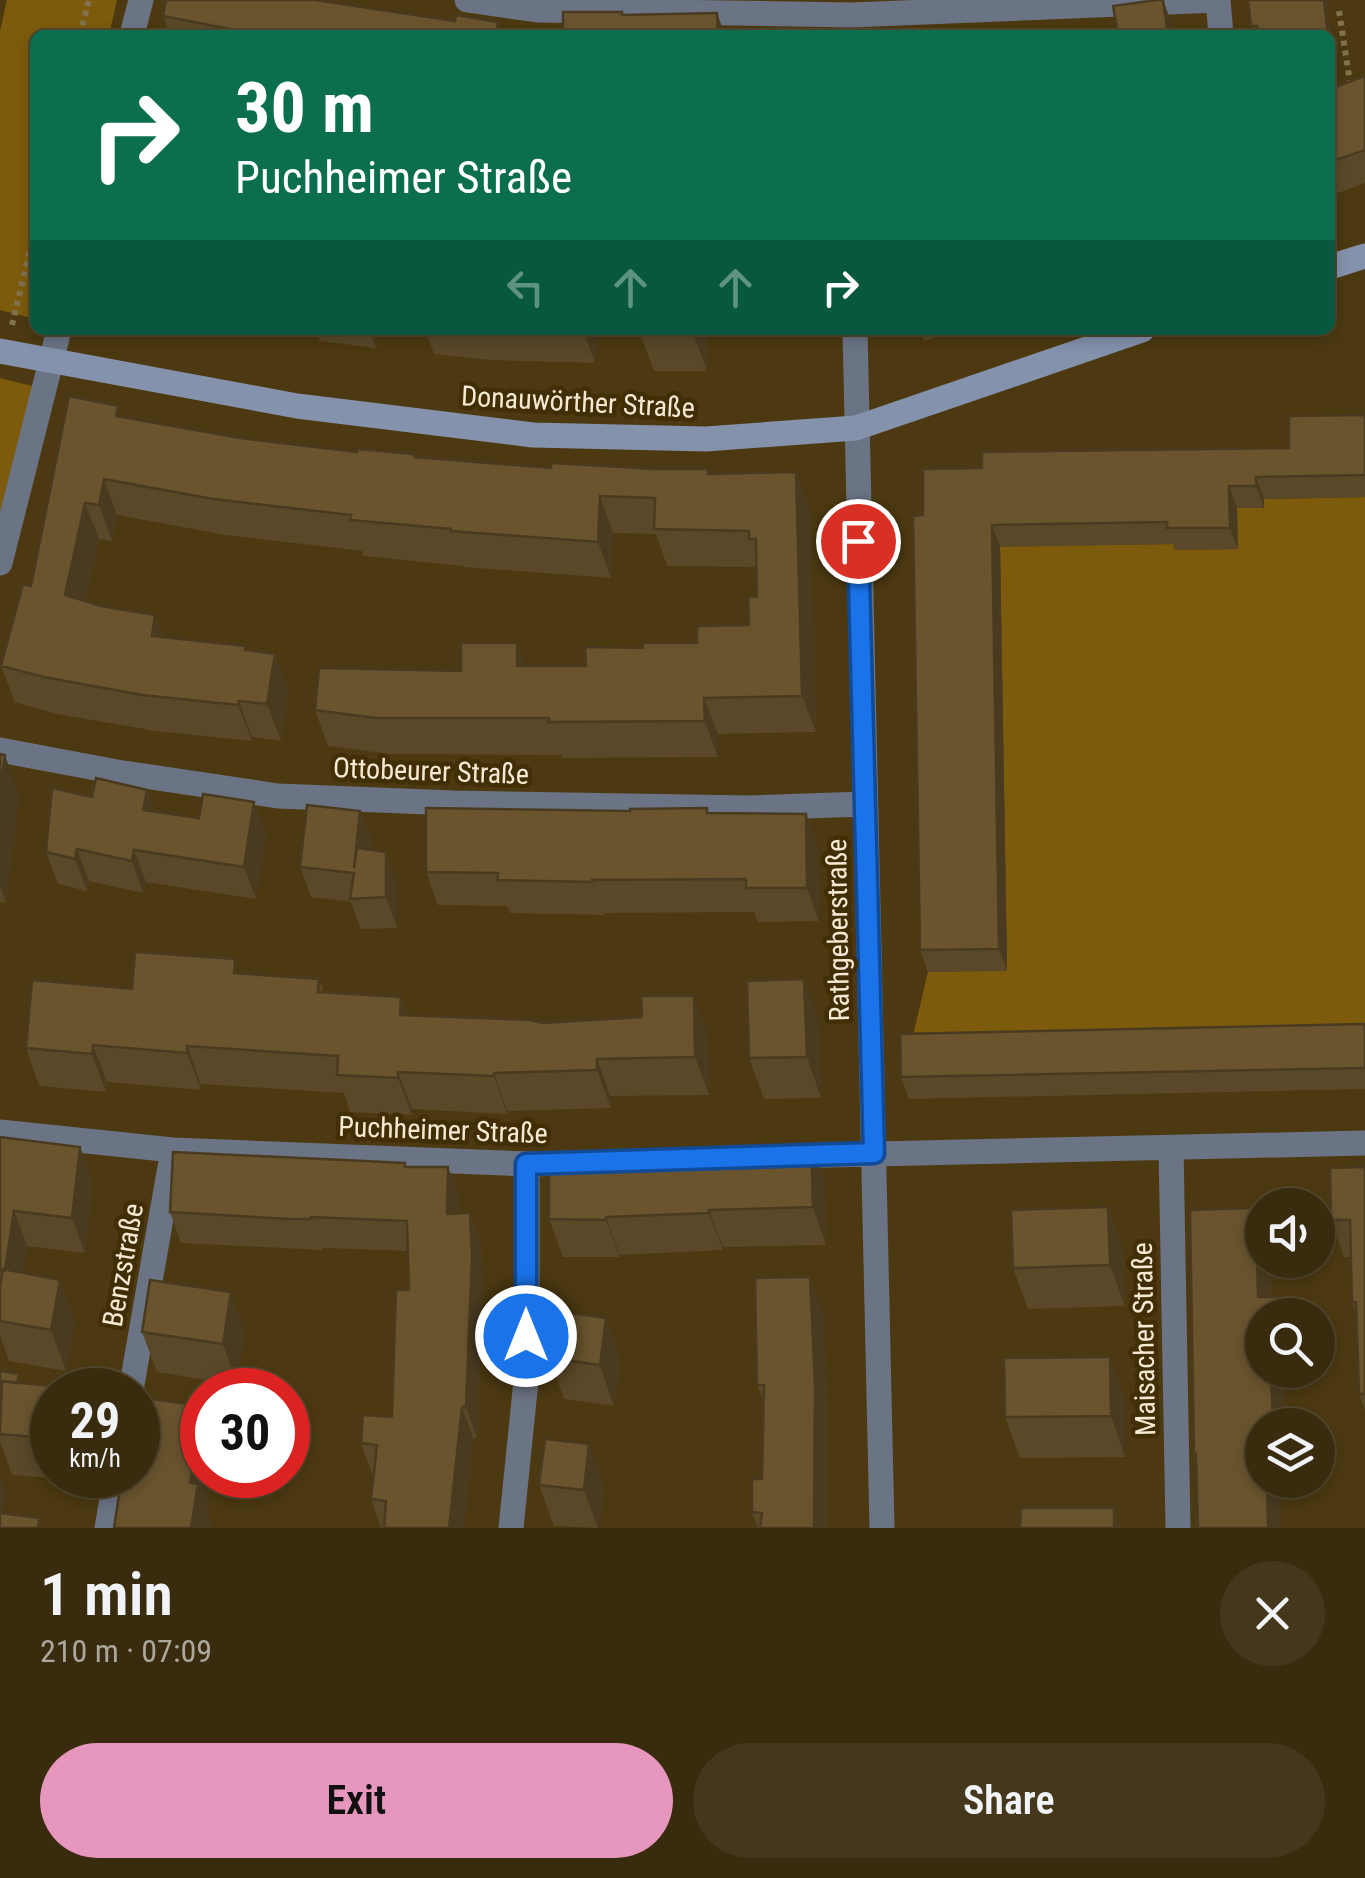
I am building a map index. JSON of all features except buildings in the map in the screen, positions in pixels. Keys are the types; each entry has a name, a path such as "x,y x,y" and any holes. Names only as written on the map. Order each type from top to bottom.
{"street":[{"path":"133,30 141,0"},
{"path":"467,0 537,10 852,17 1218,0 1221,30"},
{"path":"1335,265 1365,256"},
{"path":"0,563 58,335"},
{"name":"Rathgeberstraße","path":"855,335 882,1528"},
{"name":"Donauwörther Straße","path":"0,351 296,406 533,435 706,439 856,428 1127,335"},
{"name":"Ottobeurer Straße","path":"0,750 278,796 750,808 864,804"},
{"name":"Puchheimer Straße","path":"0,1132 173,1150 526,1164 604,1162"},
{"path":"758,1157 1365,1143"},
{"name":"Maisacher Straße","path":"1171,1148 1178,1528"},
{"name":"Benzstraße","path":"135,1368 173,1150"},
{"path":"511,1528 526,1371 526,1164"},
{"path":"107,1528 112,1498"}],"path":[{"path":"81,30 88,0"},
{"path":"1339,11 1353,101"},
{"path":"16,310 30,250"}],"shaded area":[{"path":"7,0 117,0 110,30 30,30 30,318 0,310 0,31"},
{"path":"0,378 40,388 0,540"},
{"path":"1365,497 1365,1046 908,1056 928,972 1007,970 1000,546 1175,544 1176,550 1237,549 1237,508 1263,507 1264,499"}],"route":[{"path":"526,1336 526,1164 874,1153 858,541"}]}
